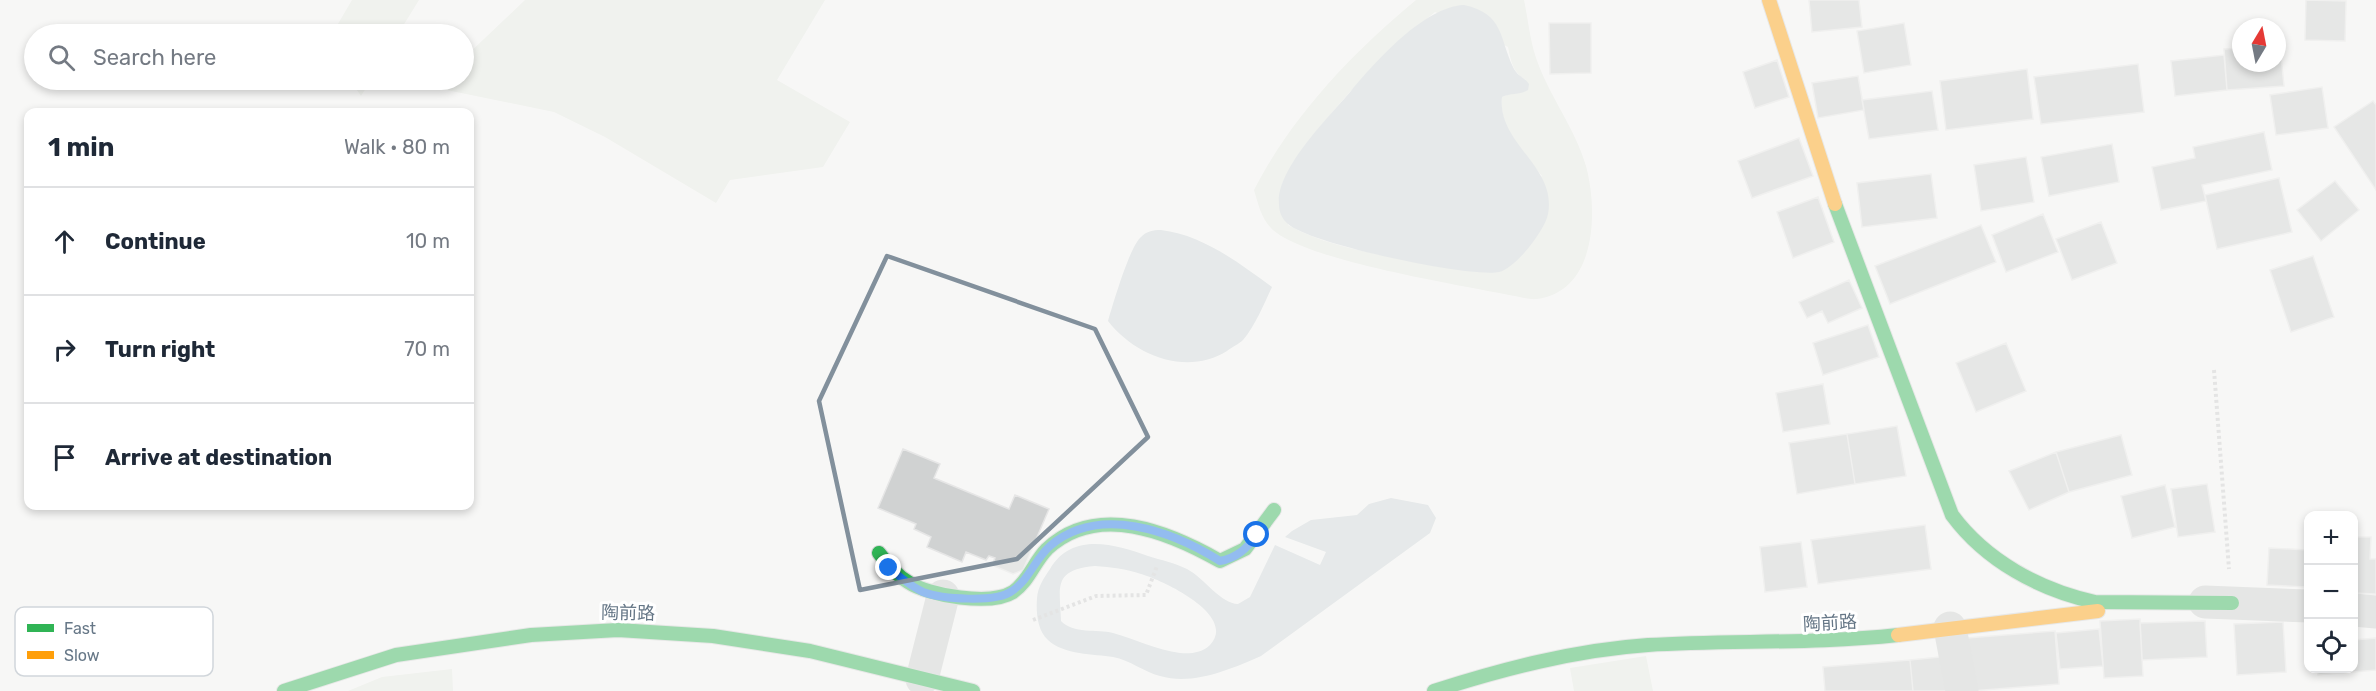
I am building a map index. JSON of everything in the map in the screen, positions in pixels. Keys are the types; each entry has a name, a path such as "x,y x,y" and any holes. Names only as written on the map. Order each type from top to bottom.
{"street":[{"path":"1769,0 1823,170 1909,406 1952,515 1972,537 2010,569 2023,578 2059,593 2095,602 2304,606"},
{"path":"879,553 889,568 920,591 943,596 988,598 1010,593 1021,585 1047,548 1063,536 1084,526 1133,526 1167,536 1220,561 1232,559 1247,548 1274,510"},
{"path":"922,679 943,596"},
{"name":"陶前路","path":"1434,691 1517,667 1616,649 1707,642 1834,642 1903,636 1950,628 2078,613 2232,603"},
{"path":"2358,610 2376,612"},
{"path":"1950,628 1962,691"},
{"name":"陶前路","path":"284,691 396,655 531,635 618,630 713,636 810,651 973,691"}],"path":[{"path":"2214,370 2232,603"},
{"path":"988,598 1005,612 1025,621 1039,619 1096,596 1146,595 1167,536"}],"highlighted area":[{"path":"887,256 1095,329 1148,437 1017,559 860,590 819,401"}],"shaded area":[{"path":"352,0 419,0 404,24 338,24"},
{"path":"525,0 825,0 777,80 850,122 823,167 730,180 716,203 605,137 554,112 447,90 474,90 474,48"},
{"path":"1416,0 1524,0 1541,72 1581,152 1590,184 1592,226 1588,246 1582,265 1572,281 1557,293 1530,299 1347,261 1288,240 1271,228 1265,220 1254,190 1269,163 1305,111 1325,87 1392,20","holes":["1435,12 1508,47 1515,70 1526,80 1512,93 1502,97 1504,120 1513,140 1542,176 1411,261 1332,243 1288,225 1282,184 1297,159 1351,91 1391,50"]},
{"path":"1464,5 1487,14 1493,21 1515,70 1529,84 1525,92 1502,97 1503,114 1508,128 1536,168 1544,182 1548,197 1546,221 1529,247 1513,264 1499,272 1457,270 1357,250 1302,232 1288,224 1280,210 1280,190 1295,160 1318,129 1387,51 1417,25 1449,8"},
{"path":"357,90 365,90 361,96"},
{"path":"1161,230 1191,238 1220,251 1272,287 1255,322 1243,340 1227,351 1195,362 1179,362 1163,358 1132,344 1108,321 1122,277 1136,244 1147,232"},
{"path":"1391,498 1428,505 1436,518 1430,533 1261,656 1237,666 1212,675 1173,679 1148,672 1113,657 1062,649 1044,636 1039,626 1037,603 1040,586 1059,557 1082,545 1108,545 1173,563 1193,573 1225,600 1238,604 1250,597 1275,545 1320,565 1326,552 1285,537 1292,531 1311,520 1357,515 1369,504","holes":["1095,566 1118,568 1151,578 1165,583 1194,600 1214,622 1216,634 1210,645 1196,652 1180,653 1113,633 1072,628 1066,625 1061,621 1062,582 1071,572"]},
{"path":"1646,656 1653,691 1574,691 1570,668"},
{"path":"452,669 453,691 348,691 382,677"}],"building":[{"path":"1809,0 1859,0 1862,27 1812,32"},
{"path":"2306,0 2346,1 2345,41 2305,40"},
{"path":"1549,23 1591,23 1591,73 1550,74"},
{"path":"1904,23 1911,65 1864,73 1857,31"},
{"path":"2224,49 2232,49 2232,72 2283,72 2284,86 2227,90"},
{"path":"2224,55 2227,90 2175,96 2171,61"},
{"path":"1777,60 1789,97 1755,108 1743,72"},
{"path":"2138,64 2144,112 2041,124 2034,77"},
{"path":"2027,69 2033,119 1946,130 1940,81"},
{"path":"1858,76 1864,110 1818,118 1812,83"},
{"path":"2322,87 2328,128 2276,135 2270,95"},
{"path":"1932,91 1938,130 1869,139 1862,100"},
{"path":"2373,101 2376,105 2376,190 2334,127"},
{"path":"2264,132 2272,170 2202,185 2206,201 2161,210 2152,167 2195,158 2193,147"},
{"path":"1799,138 1813,176 1752,198 1738,161"},
{"path":"2112,144 2119,182 2049,196 2041,157"},
{"path":"2026,157 2034,202 1981,211 1974,165"},
{"path":"1931,174 1937,218 1862,227 1857,183"},
{"path":"2279,178 2292,232 2217,249 2205,195"},
{"path":"2335,181 2359,210 2321,241 2297,210"},
{"path":"1818,197 1834,242 1793,258 1777,212"},
{"path":"2043,214 2058,252 2006,272 1992,235"},
{"path":"2101,222 2117,263 2072,280 2056,239"},
{"path":"1981,225 1996,262 1890,304 1875,266"},
{"path":"2313,256 2334,317 2291,332 2270,270"},
{"path":"1849,280 1862,308 1828,323 1822,311 1807,318 1799,302"},
{"path":"1868,325 1879,357 1823,375 1813,343"},
{"path":"2006,343 2026,391 1976,412 1956,363"},
{"path":"1823,384 1830,424 1783,432 1776,393"},
{"path":"1897,426 1906,476 1855,484 1847,434"},
{"path":"1847,434 1855,484 1797,494 1789,443"},
{"path":"2121,435 2132,475 2069,492 2056,452"},
{"path":"903,449 940,464 934,478 1009,509 1015,495 1049,509 1023,570 1013,574 992,565 995,558 989,556 986,560 966,552 962,562 927,547 931,537 914,529 916,524 878,508"},
{"path":"2056,452 2069,492 2029,510 2009,471"},
{"path":"2207,484 2215,532 2178,537 2171,489"},
{"path":"2165,485 2175,527 2132,538 2121,496"},
{"path":"1925,525 1931,569 1818,584 1811,540"},
{"path":"2358,537 2371,537 2370,559 2376,559 2376,594 2358,593"},
{"path":"1801,542 1807,587 1765,592 1760,547"},
{"path":"2269,548 2304,550 2304,587 2267,585"},
{"path":"2140,619 2143,676 2104,678 2100,621"},
{"path":"2205,621 2207,657 2142,660 2140,623"},
{"path":"2283,622 2286,672 2237,675 2234,624"},
{"path":"2099,629 2103,666 2060,669 2056,633"},
{"path":"2055,631 2059,684 1971,691 1967,638"},
{"path":"2376,638 2376,670 2358,672 2358,640"},
{"path":"1950,656 1954,691 1913,691 1910,660"},
{"path":"1910,660 1913,691 1825,691 1823,667"},
{"path":"2318,673 2341,673 2318,675"}],"traffic: fast":[{"path":"1835,204 1952,515 1966,531 1998,560 2035,581 2074,597 2095,602 2232,603"},
{"path":"879,553 900,576 918,587 960,598 990,598 1003,596 1019,588 1047,549 1067,535 1088,527 1110,524 1133,526 1178,540 1220,561 1245,549 1274,510"},
{"path":"284,691 396,655 531,635 618,630 713,636 810,651 973,691"},
{"path":"1434,691 1486,675 1593,651 1648,645 1836,640 1898,635"}],"traffic: slow":[{"path":"1769,0 1835,204"},
{"path":"1898,635 2098,611"}],"route":[{"path":"889,568 920,591 933,595 988,598 1010,593 1021,585 1047,548 1063,536 1084,526 1105,524 1133,526 1155,532 1205,552 1220,561 1232,559 1247,548 1257,535"}]}
